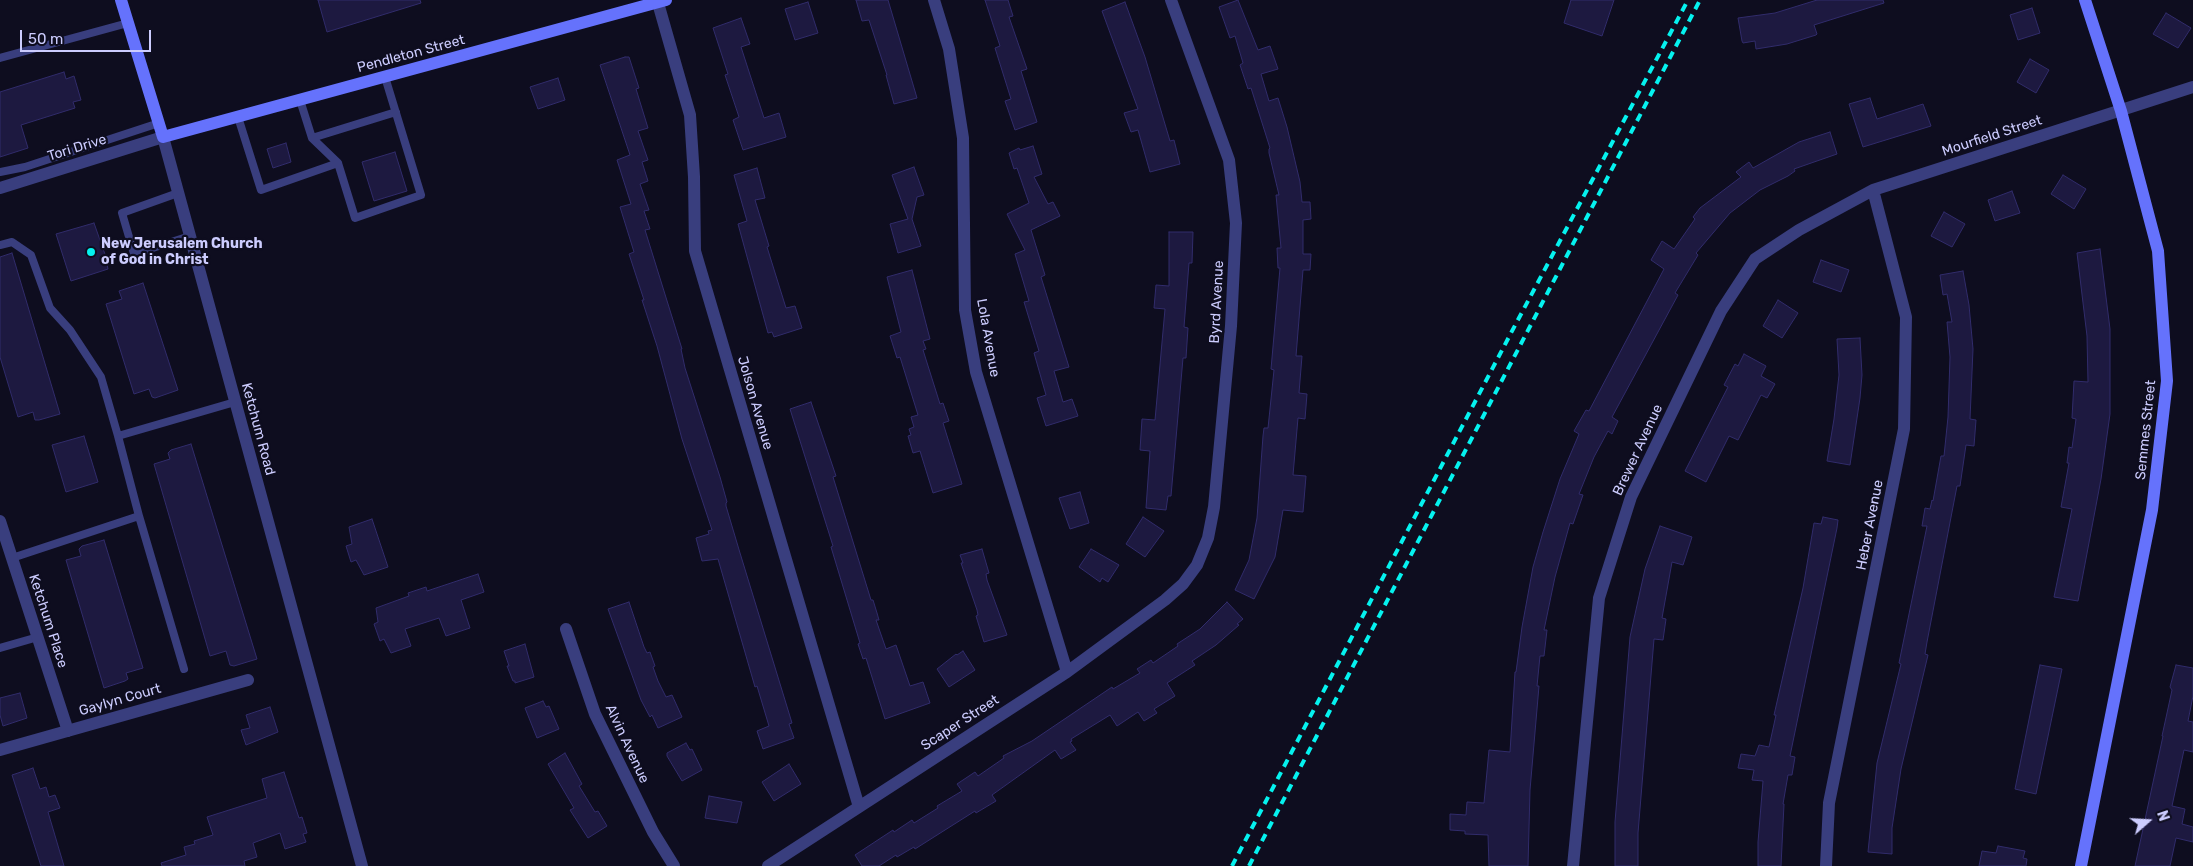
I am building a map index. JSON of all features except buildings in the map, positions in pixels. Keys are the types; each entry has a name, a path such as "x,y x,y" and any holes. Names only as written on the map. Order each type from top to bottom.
{"main road":[{"name":"Ketchum Road","path":"121,0 163,137"},
{"name":"Semmes Street","path":"2081,866 2152,510 2167,381 2158,251 2121,111 2085,0"},
{"name":"Pendleton Street","path":"163,137 662,1"}],"street":[{"name":"Lola Avenue","path":"934,0 949,49 963,138 965,310 976,372 1067,672"},
{"name":"Byrd Avenue","path":"1165,600 1183,584 1197,565 1208,538 1214,507 1231,326 1236,223 1229,160 1171,0"},
{"name":"Jolson Avenue","path":"662,1 690,115 694,177 695,251 859,807"},
{"name":"Mourfield Street","path":"1873,190 2193,87"},
{"name":"Tori Drive","path":"0,188 163,137"},
{"name":"Ketchum Road","path":"163,137 362,866"},
{"name":"Brewer Avenue","path":"1573,866 1599,598 1630,497 1721,311 1755,259 1799,230 1873,190"},
{"name":"Heber Avenue","path":"1826,866 1828,803 1904,429 1906,317 1873,190"},
{"name":"Ketchum Place","path":"0,521 68,731"},
{"name":"Scaper Street","path":"768,866 1067,672 1165,600"},
{"name":"Alvin Avenue","path":"566,629 595,714 653,832 674,866"},
{"name":"Gaylyn Court","path":"0,750 248,680"}],"lane":[{"path":"0,58 128,23"},
{"path":"300,100 312,138 338,163 355,218 421,195 385,77"},
{"path":"312,138 396,112"},
{"path":"238,117 261,190 338,163"},
{"path":"0,172 25,167 159,123"},
{"path":"178,193 122,213 134,254 190,236"},
{"path":"0,245 12,242 31,255 50,308 70,330 101,377 184,669"},
{"path":"118,436 235,402"},
{"path":"12,558 139,516"},
{"path":"0,648 38,637"}],"railway":[{"path":"1232,866 1688,0"},
{"path":"1249,866 1700,0"}],"place":[{"name":"New Jerusalem Church of God in Christ","path":"91,252"}]}
